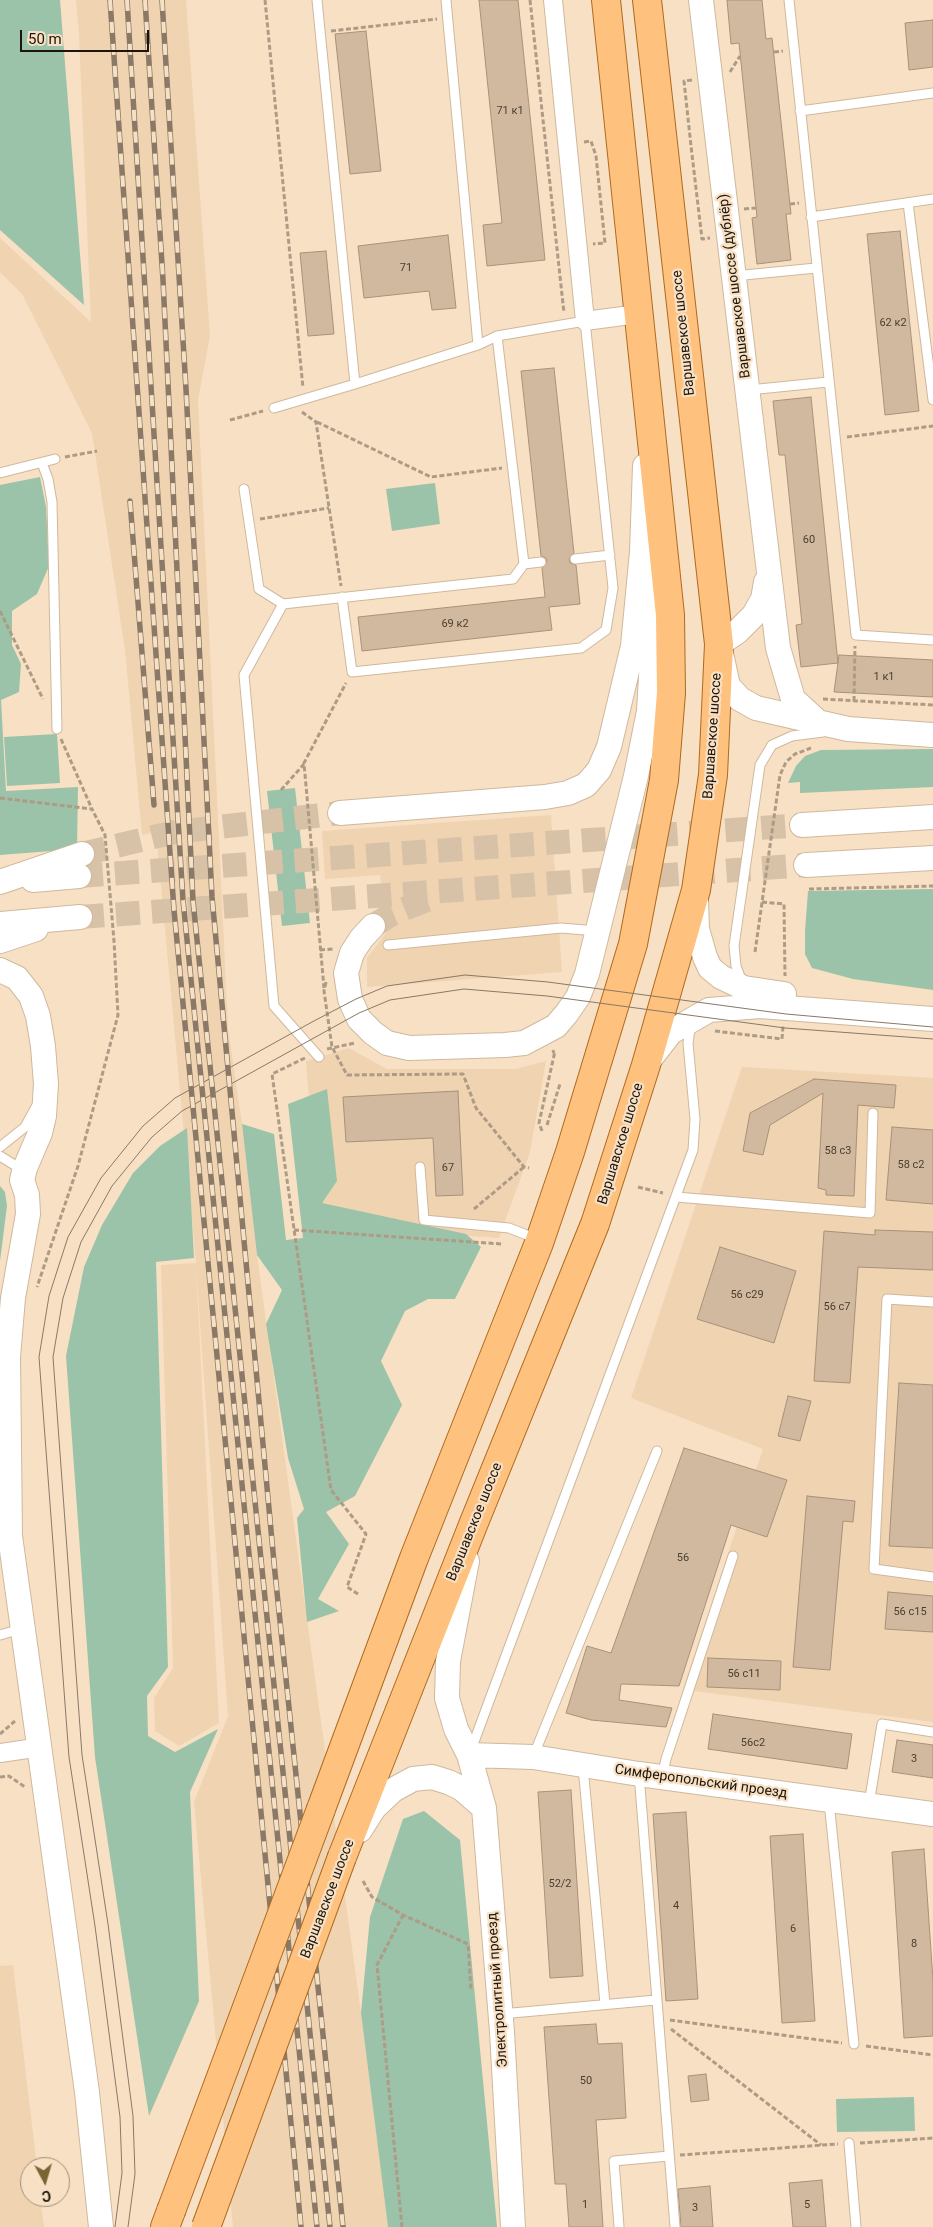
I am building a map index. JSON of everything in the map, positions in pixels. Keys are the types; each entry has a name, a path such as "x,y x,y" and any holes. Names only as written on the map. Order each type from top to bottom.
{"main road":[{"path":"168,2219 414,1558 540,1240 570,1152 633,944 664,780 671,694 670,615 606,0"},
{"name":"Варшавское шоссе","path":"206,2227 344,1854 473,1525 596,1224 646,1064 696,890 713,775 718,644 647,0"},
{"name":"Варшавское шоссе (дублёр)","path":"700,0 767,573 778,648 793,698 817,710"},
{"path":"340,813 545,797 568,793 586,785 599,770 609,747 633,646 642,552 647,391"},
{"path":"373,926 352,953 346,973 350,999 359,1019 373,1033 387,1043 409,1048 524,1043 556,1026 578,997 588,974 636,776 648,711 660,519"},
{"name":"Варшавское шоссе (дублёр)","path":"718,644 737,632 754,615 763,599 767,573"},
{"path":"718,644 728,686 740,699 756,708 817,710 848,729 933,735"},
{"path":"802,825 933,817"},
{"path":"806,865 933,858"},
{"path":"0,883 81,865"},
{"path":"696,890 697,929 705,957 710,968 721,977 744,988 786,994 933,1006"},
{"path":"0,924 74,917 0,942"},
{"path":"0,970 17,978 31,996 38,1016 46,1084 44,1116 40,1133 22,1180 27,1195 28,1214 7,1300 5,1529 41,1747 87,2092 101,2227"},
{"path":"646,1064 671,1032 701,1025 709,1010 760,1006 933,1019"},
{"name":"Электролитный проезд","path":"473,1525 448,1662 447,1698 456,1729 470,1755 484,1808 500,2014 513,2227"},
{"name":"Симферопольский проезд","path":"470,1755 533,1757 651,1776 933,1814"},
{"path":"344,1854 374,1808 393,1790 412,1779 432,1777 448,1782 461,1788 484,1808"}],"street":[{"path":"553,0 586,321 638,314"},
{"path":"0,1753 41,1747"}],"lane":[{"path":"317,0 355,384"},
{"path":"446,0 478,345"},
{"path":"789,0 856,635 933,640"},
{"path":"800,111 933,93"},
{"path":"811,217 933,199"},
{"path":"908,203 933,400"},
{"path":"733,277 816,268"},
{"path":"274,408 478,345 497,336 565,323 586,321 613,588 606,630 581,648 352,672 342,597"},
{"path":"244,489 259,589 283,604 513,579 524,564 497,336"},
{"path":"746,390 828,382"},
{"path":"0,473 55,459"},
{"path":"42,463 48,479 52,502 57,729"},
{"path":"575,558 610,555"},
{"path":"524,564 541,562"},
{"path":"283,604 244,674 274,1006 318,1055"},
{"path":"760,1006 744,988 736,966 734,946 760,765 772,745 792,736 848,729"},
{"path":"388,945 561,928 598,931"},
{"path":"470,1755 693,1150 695,1119 688,1043 701,1025"},
{"path":"0,1147 25,1127 34,1113 46,1084"},
{"path":"676,1197 870,1213 873,1112"},
{"path":"0,1156 16,1166 22,1180"},
{"path":"420,1167 424,1220 509,1228 540,1240"},
{"path":"933,1302 887,1299 874,1569 933,1577"},
{"path":"533,1757 657,1451"},
{"path":"675,2227 656,2000 651,1776 666,1759 733,1556"},
{"path":"0,1635 23,1629"},
{"path":"869,1804 882,1724 933,1732"},
{"path":"583,1765 604,2004"},
{"path":"828,1799 854,2044"},
{"path":"500,2014 656,2000"},
{"path":"849,2143 856,2227"},
{"path":"619,2227 614,2161 669,2156"}],"path":[{"path":"265,0 304,398"},
{"path":"530,0 565,323"},
{"path":"320,32 448,17"},
{"path":"727,76 740,56"},
{"path":"694,80 684,81 702,239"},
{"path":"587,244 605,243 596,156"},
{"path":"741,210 756,208"},
{"path":"289,403 316,422 431,477 512,466"},
{"path":"230,420 274,408"},
{"path":"316,422 342,597"},
{"path":"834,439 933,426"},
{"path":"55,459 96,451"},
{"path":"248,520 329,508"},
{"path":"0,611 57,729 104,835 114,941 118,1015 78,1166 36,1290"},
{"path":"854,701 856,635"},
{"path":"281,790 304,763 352,672"},
{"path":"817,710 854,701 933,705"},
{"path":"304,763 324,991"},
{"path":"0,798 92,809"},
{"path":"808,889 933,886"},
{"path":"762,902 784,904 786,978"},
{"path":"320,950 333,948"},
{"path":"701,1025 782,1040"},
{"path":"542,1131 539,1124 555,1051"},
{"path":"334,1052 347,1075 463,1074 476,1108 524,1167 529,1168"},
{"path":"318,1055 272,1074 331,1490 366,1534 347,1587 358,1594"},
{"path":"547,1125 560,1084"},
{"path":"474,1209 524,1167"},
{"path":"638,1187 676,1197"},
{"path":"294,1230 502,1244"},
{"path":"364,1881 372,1897 403,1915 468,1944 471,1991"},
{"path":"402,2227 377,1965 403,1915"},
{"path":"657,2018 933,2055"},
{"path":"657,2018 821,2145"},
{"path":"669,2156 933,2138"}],"shaded area":[{"path":"76,0 186,0 210,336 198,400 228,1028 242,1124 257,1255 361,2013 388,2227 233,2227 194,1802 228,1716 196,1267 219,1723 179,1746 155,1731 154,1698 173,1668 161,1265 196,1263 156,832 142,835 125,650 92,433 22,294 0,272 0,238 91,322"},
{"path":"551,815 562,972 367,987 367,958 386,933 380,875 325,879 322,831"},
{"path":"349,1048 387,1069 516,1069 546,1061 530,1152 499,1238 319,1225 306,1061"},
{"path":"742,1067 933,1078 933,1722 683,1688 763,1449 631,1398"},
{"path":"13,1965 36,2157 20,2157 20,2207 41,2207 44,2227 0,2227 0,1966"}],"green space":[{"path":"0,0 60,0 84,305 0,230"},
{"path":"40,477 46,507 49,566 37,594 12,611 12,645 21,664 19,692 1,700 6,791 78,787 77,849 0,855 0,485"},
{"path":"435,483 440,524 392,531 386,489"},
{"path":"57,734 60,783 7,786 4,737"},
{"path":"933,749 933,787 800,793 800,782 788,783 796,766 805,756 821,750"},
{"path":"295,788 310,923 282,926 267,791"},
{"path":"933,889 933,990 853,979 812,968 805,954 808,891"},
{"path":"327,1089 337,1181 322,1203 466,1234 481,1247 455,1299 428,1299 405,1311 381,1361 402,1405 355,1496 326,1512 349,1544 318,1599 339,1611 307,1622 297,1518 304,1509 288,1458 266,1324 282,1290 257,1255 242,1124 274,1134 286,1240 303,1238 288,1104"},
{"path":"187,1128 194,1258 156,1262 168,1667 147,1696 148,1736 175,1752 218,1729 190,1792 199,2001 149,2116 95,1757 66,1356 84,1267 102,1225 133,1173 160,1146"},
{"path":"0,1186 5,1192 7,1206 0,1261"},
{"path":"424,1811 460,1840 497,2227 388,2227 361,2013 370,1917 403,1819"},
{"path":"914,2097 915,2131 837,2132 836,2099"}],"building":[{"path":"479,0 518,0 545,260 487,266 483,225 502,223"},
{"path":"727,0 762,0 766,39 772,38 791,214 786,214 791,260 757,264 752,218 757,217 739,43 731,44"},
{"path":"933,20 933,67 909,70 905,23"},
{"path":"366,31 381,171 350,174 335,34"},
{"path":"900,231 919,411 885,415 867,234"},
{"path":"448,235 456,308 432,310 429,291 364,298 358,246"},
{"path":"326,251 334,334 308,336 300,253"},
{"path":"554,368 574,553 569,559 570,563 576,565 580,604 549,607 552,630 362,651 358,617 545,597 542,568 547,562 546,558 541,556 521,371"},
{"path":"811,397 838,663 801,667 796,625 802,624 785,455 779,455 773,401"},
{"path":"839,655 933,660 933,697 834,692"},
{"path":"814,1079 896,1085 894,1108 858,1105 854,1196 826,1195 826,1190 818,1188 823,1093 770,1125 763,1155 743,1151 750,1113"},
{"path":"458,1091 463,1195 436,1196 433,1138 346,1142 343,1097"},
{"path":"892,1127 933,1130 933,1204 886,1200"},
{"path":"875,1230 933,1232 933,1270 858,1267 850,1383 814,1381 824,1231 875,1235"},
{"path":"720,1247 796,1271 774,1343 697,1319"},
{"path":"899,1383 933,1385 933,1548 889,1546"},
{"path":"788,1396 811,1401 800,1441 778,1436"},
{"path":"684,1448 787,1480 767,1537 731,1525 679,1686 621,1684 619,1700 672,1708 666,1727 591,1720 566,1713 587,1646 611,1653"},
{"path":"807,1496 855,1501 853,1522 843,1521 830,1670 793,1667"},
{"path":"888,1592 933,1596 933,1632 885,1629"},
{"path":"708,1658 781,1661 780,1690 707,1687"},
{"path":"713,1714 852,1734 847,1769 708,1749"},
{"path":"897,1740 933,1745 933,1778 892,1772"},
{"path":"571,1790 583,1976 550,1978 538,1792"},
{"path":"686,1812 698,1999 666,2001 653,1814"},
{"path":"803,1834 815,2021 782,2023 770,1836"},
{"path":"924,1849 933,1980 933,2036 904,2038 892,1852"},
{"path":"596,2024 598,2044 622,2043 626,2118 596,2120 603,2227 569,2227 566,2184 555,2184 544,2027"},
{"path":"706,2074 709,2100 691,2102 688,2076"},
{"path":"822,2180 826,2227 793,2227 789,2183"},
{"path":"710,2186 713,2227 681,2227 678,2189"}],"tunnel":[{"path":"82,854 175,832 340,813"},
{"path":"79,876 802,825"},
{"path":"80,917 806,865"},
{"path":"373,926 392,914 429,899"}],"tram line":[{"path":"115,2227 122,2173 120,2117 95,1926 69,1757 39,1357 49,1296 68,1237 101,1178 143,1126 175,1098 312,1022 356,999 387,986 465,975 548,982 786,1014 933,1027"},
{"path":"128,2227 135,2174 133,2116 108,1924 82,1755 53,1357 63,1298 81,1242 112,1186 152,1137 182,1111 359,1013 390,1000 464,989 547,996 785,1028 933,1039"}],"railway":[{"path":"110,0 174,910 301,2227"},
{"path":"127,0 183,900 317,2227"},
{"path":"145,0 163,280 193,901 330,2227"},
{"path":"162,0 186,389 212,897 275,1573 343,2227"},
{"path":"130,501 154,805"}]}
